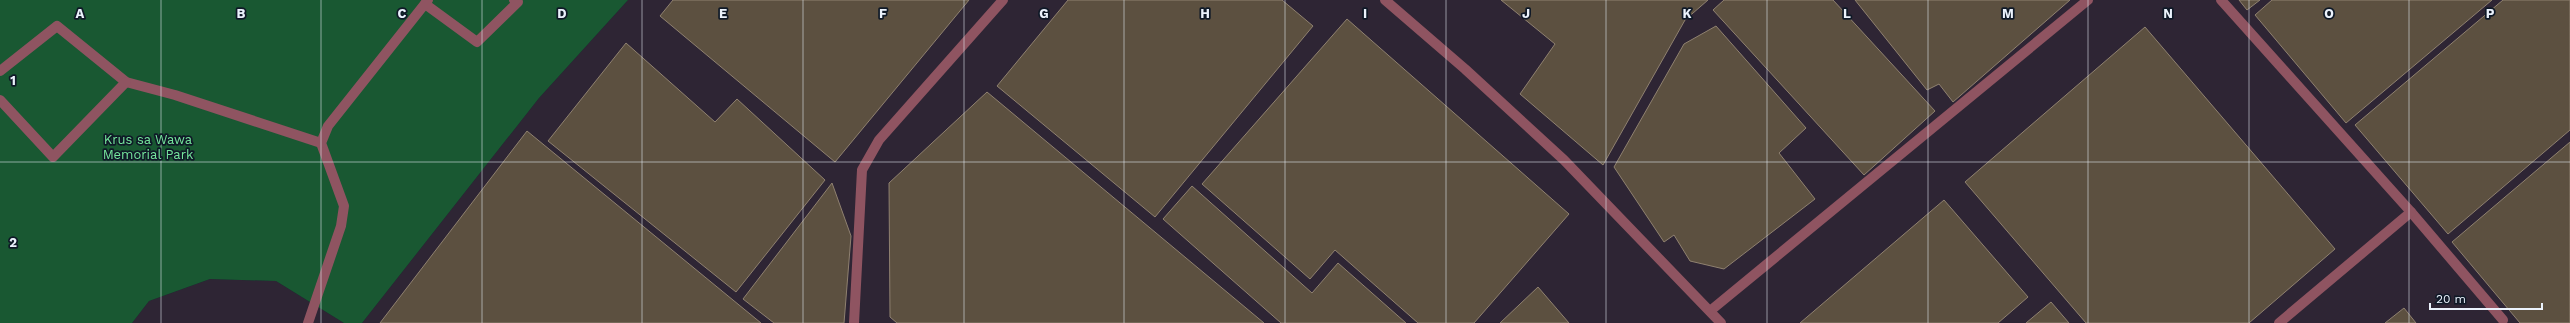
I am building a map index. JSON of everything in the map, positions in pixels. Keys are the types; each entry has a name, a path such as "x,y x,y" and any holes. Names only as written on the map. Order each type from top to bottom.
{"street":[{"path":"308,323 341,226 344,206 321,143 333,120 427,2 477,42 518,2 514,0"},
{"path":"854,323 862,170 879,140 1003,0"},
{"path":"1385,0 1465,69 1564,160 1721,323"},
{"path":"1710,311 2088,0"},
{"path":"2221,0 2411,212 2503,320"},
{"path":"0,71 57,26 126,82 175,95 321,143"},
{"path":"0,100 53,157 126,82"},
{"path":"2279,323 2411,212"}],"shaded area":[{"path":"628,0 2570,0 2570,323 362,323 539,98"},
{"path":"210,279 276,281 344,323 132,323 149,301"}],"green space":[{"name":"Krus sa Wawa Memorial Park","path":"0,0 628,0 539,98 362,323 344,323 276,281 210,279 149,301 132,323 0,323"}],"building":[{"path":"673,0 969,0 835,162 660,16"},
{"path":"1068,0 1282,0 1313,26 1155,217 997,86"},
{"path":"1501,0 1708,0 1685,20 1603,165 1520,94 1555,44"},
{"path":"1724,0 1833,0 1935,111 1864,175 1713,10"},
{"path":"1855,0 2070,0 1953,102 1939,84 1927,90"},
{"path":"2239,0 2260,0 2247,10"},
{"path":"2272,0 2492,0 2346,123 2255,15"},
{"path":"2503,0 2570,0 2570,130 2448,234 2355,125"},
{"path":"1347,19 1569,214 1474,323 1418,323 1335,250 1310,279 1202,184"},
{"path":"1716,26 1806,128 1779,153 1815,199 1724,269 1690,261 1674,235 1664,242 1614,167 1684,44"},
{"path":"2145,27 2335,249 2249,323 2086,323 1965,182"},
{"path":"626,43 715,122 737,99 825,180 736,292 548,141"},
{"path":"987,92 1264,323 897,323 890,317 889,183"},
{"path":"527,131 761,323 380,323"},
{"path":"2570,142 2570,323 2520,323 2452,242"},
{"path":"832,183 851,236 844,323 774,323 743,299"},
{"path":"1192,186 1312,293 1338,263 1406,323 1281,323 1163,219"},
{"path":"1944,200 2028,297 1998,323 1800,323"},
{"path":"1538,287 1569,323 1500,323"},
{"path":"2051,302 2069,323 2026,323"},
{"path":"2404,308 2416,323 2385,323"}]}
